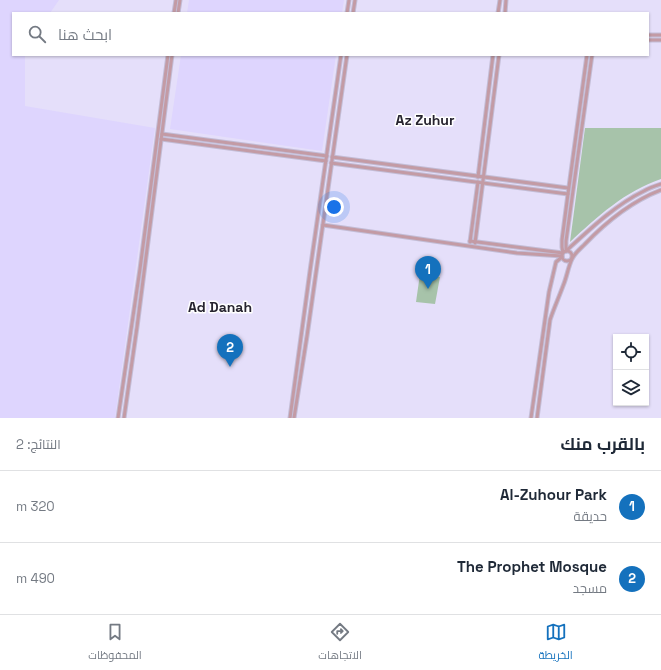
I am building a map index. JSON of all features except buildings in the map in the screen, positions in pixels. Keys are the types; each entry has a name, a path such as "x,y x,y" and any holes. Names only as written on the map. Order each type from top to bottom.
{"street":[{"path":"174,12 176,0"},
{"path":"178,12 180,0"},
{"path":"348,12 349,0"},
{"path":"353,12 355,0"},
{"path":"498,12 500,0"},
{"path":"505,12 506,0"},
{"path":"649,35 661,35"},
{"path":"649,40 661,40"},
{"path":"119,417 168,56"},
{"path":"124,418 172,56"},
{"path":"290,418 312,252 341,56"},
{"path":"294,418 323,225 346,56"},
{"path":"469,246 493,56"},
{"path":"475,247 499,56"},
{"path":"572,259 566,261 564,259 562,240 587,56"},
{"path":"564,254 592,56"},
{"path":"162,134 327,156"},
{"path":"161,139 326,161"},
{"path":"332,157 568,188"},
{"path":"331,163 568,194"},
{"path":"531,418 549,292 556,262 582,236 618,207 644,190 661,184"},
{"path":"537,418 550,320 564,285 572,259 594,234 608,223 628,208 661,190"},
{"path":"323,225 517,253 564,254 569,252 572,254 572,259"},
{"path":"314,240 317,244 320,242"},
{"path":"470,241 564,254"},
{"path":"312,252 316,251 318,255"}],"shaded area":[{"path":"0,0 59,0 51,12 12,12 12,56 25,56 25,106 155,128 115,418 0,418"},
{"path":"189,0 344,0 342,12 187,12"},
{"path":"181,56 336,56 322,151 170,129"}],"green space":[{"path":"585,128 661,128 661,179 635,190 601,214 570,242"},
{"path":"420,274 440,277 435,304 416,302"}],"place":[{"name":"Al-Zuhour Park","path":"428,289"},
{"name":"The Prophet Mosque","path":"230,367"}],"district":[{"name":"Az Zuhur","path":"425,120"},
{"name":"Ad Danah","path":"220,307"}]}
